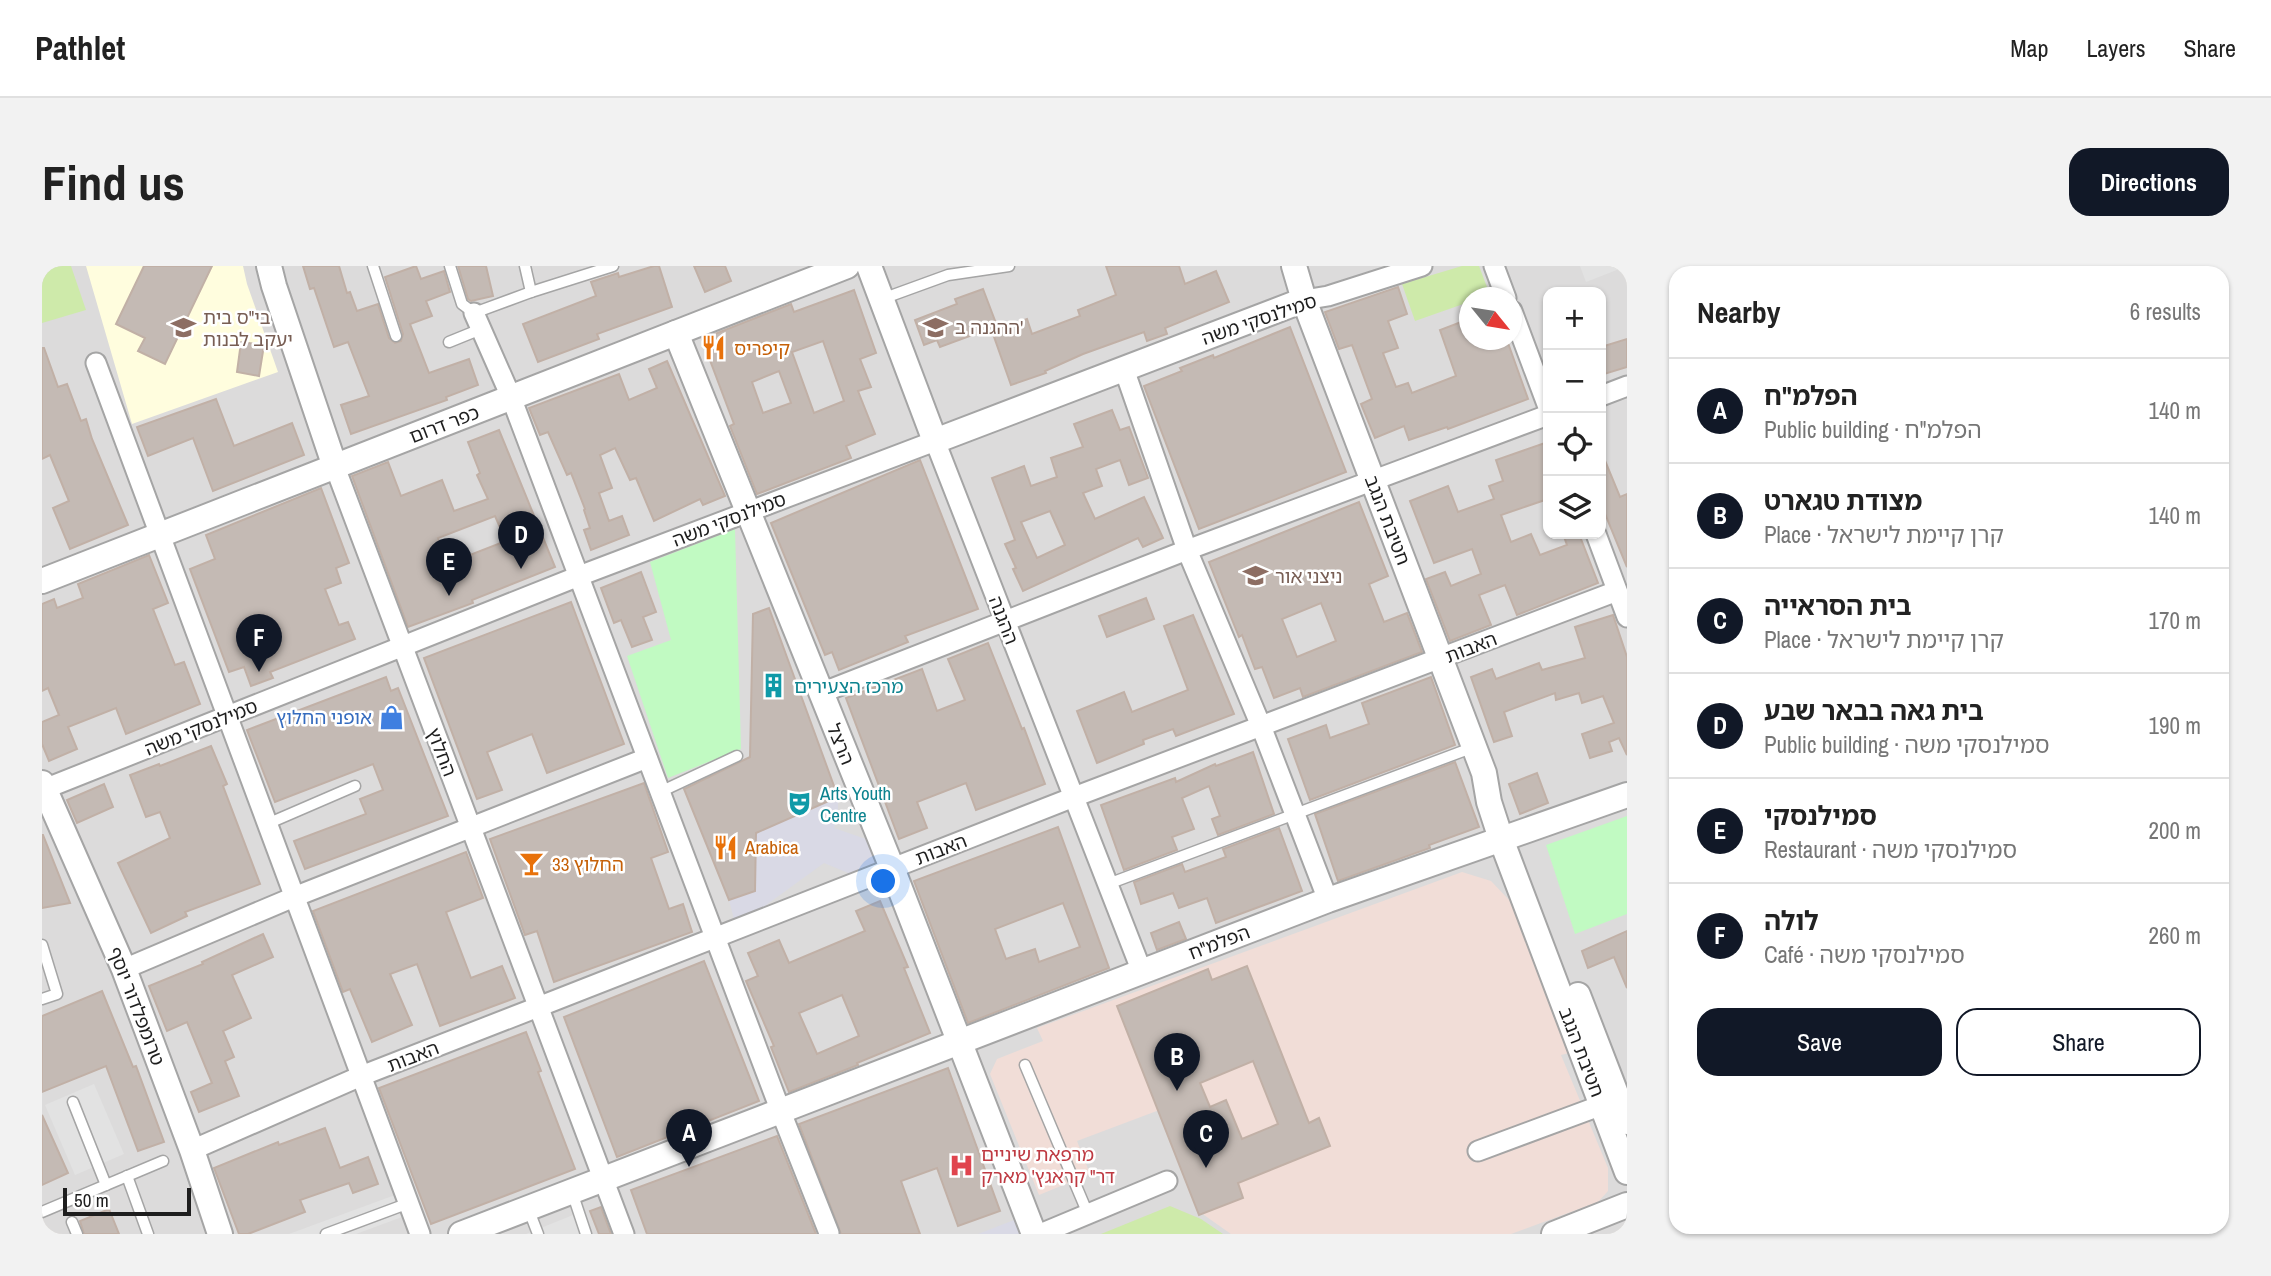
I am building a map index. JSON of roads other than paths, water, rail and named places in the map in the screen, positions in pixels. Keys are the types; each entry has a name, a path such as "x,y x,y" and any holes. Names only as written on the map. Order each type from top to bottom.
{"street":[{"name":"החלוץ","path":"269,266 335,467 624,1234"},
{"name":"כפר דרום","path":"42,581 847,266"},
{"name":"ההגנה","path":"869,266 1142,972"},
{"name":"חטיבת הנגב","path":"1294,266 1304,300 1484,773 1500,799 1508,836 1627,1172"},
{"name":"סמילנסקי משה","path":"43,787 579,576 1304,300 1328,296 1391,271 1422,266"},
{"path":"1494,266 1502,287"},
{"path":"478,321 512,397 780,1112 829,1233"},
{"name":"הרצל","path":"676,333 892,868 1034,1234"},
{"path":"1522,340 1543,394"},
{"path":"96,363 420,1234"},
{"path":"1124,369 1187,550 1261,726 1328,900"},
{"path":"1606,394 1627,386"},
{"path":"821,693 1372,479 1543,417"},
{"path":"1598,539 1627,617"},
{"name":"האבות","path":"192,1150 361,1076 1074,797 1617,591"},
{"path":"124,969 294,897 647,758"},
{"name":"טרומפלדור יוסף","path":"43,787 124,969 192,1150 220,1234"},
{"name":"הפלמ\"ח","path":"461,1234 1328,900 1627,795"},
{"name":"חטיבת הנגב","path":"1508,836 1627,1122"},
{"path":"1478,1151 1602,1105"},
{"path":"1040,1234 1167,1181"},
{"path":"1554,1234 1627,1205"}],"lane":[{"path":"373,266 396,336"},
{"path":"450,266 462,304 478,321"},
{"path":"525,266 531,292"},
{"path":"449,342 478,321 531,292 613,266"},
{"path":"881,299 966,269 1009,266"},
{"path":"1108,884 1474,747"},
{"path":"660,792 737,756"},
{"path":"267,824 355,786"},
{"path":"42,945 57,994 42,999"},
{"path":"1025,1065 1088,1214"},
{"path":"73,1102 106,1185"},
{"path":"42,1212 163,1161"},
{"path":"127,1176 148,1234"},
{"path":"572,1192 586,1234"},
{"path":"326,1234 409,1203"},
{"path":"528,1208 538,1234"},
{"path":"72,1223 76,1234"}],"place":[{"name":"ההגנה ב'","path":"935,327"},
{"name":"בי\"ס בית יעקב לבנות","path":"183,328"},
{"name":"קיפריס","path":"714,348"},
{"name":"בית גאה בבאר שבע","path":"521,569"},
{"name":"ניצני אור","path":"1255,576"},
{"name":"סמילנסקי","path":"449,596"},
{"name":"לולה","path":"259,672"},
{"name":"מרכז הצעירים","path":"774,686"},
{"name":"אופני החלוץ","path":"392,717"},
{"name":"Arts Youth Centre","path":"800,804"},
{"name":"Arabica","path":"725,847"},
{"name":"החלוץ 33","path":"532,864"},
{"name":"מצודת טגארט","path":"1177,1091"},
{"name":"מרפאת שיניים דר\" קראגץ' מארק","path":"961,1165"},
{"name":"הפלמ\"ח","path":"689,1167"},
{"name":"בית הסראייה","path":"1206,1168"}]}
